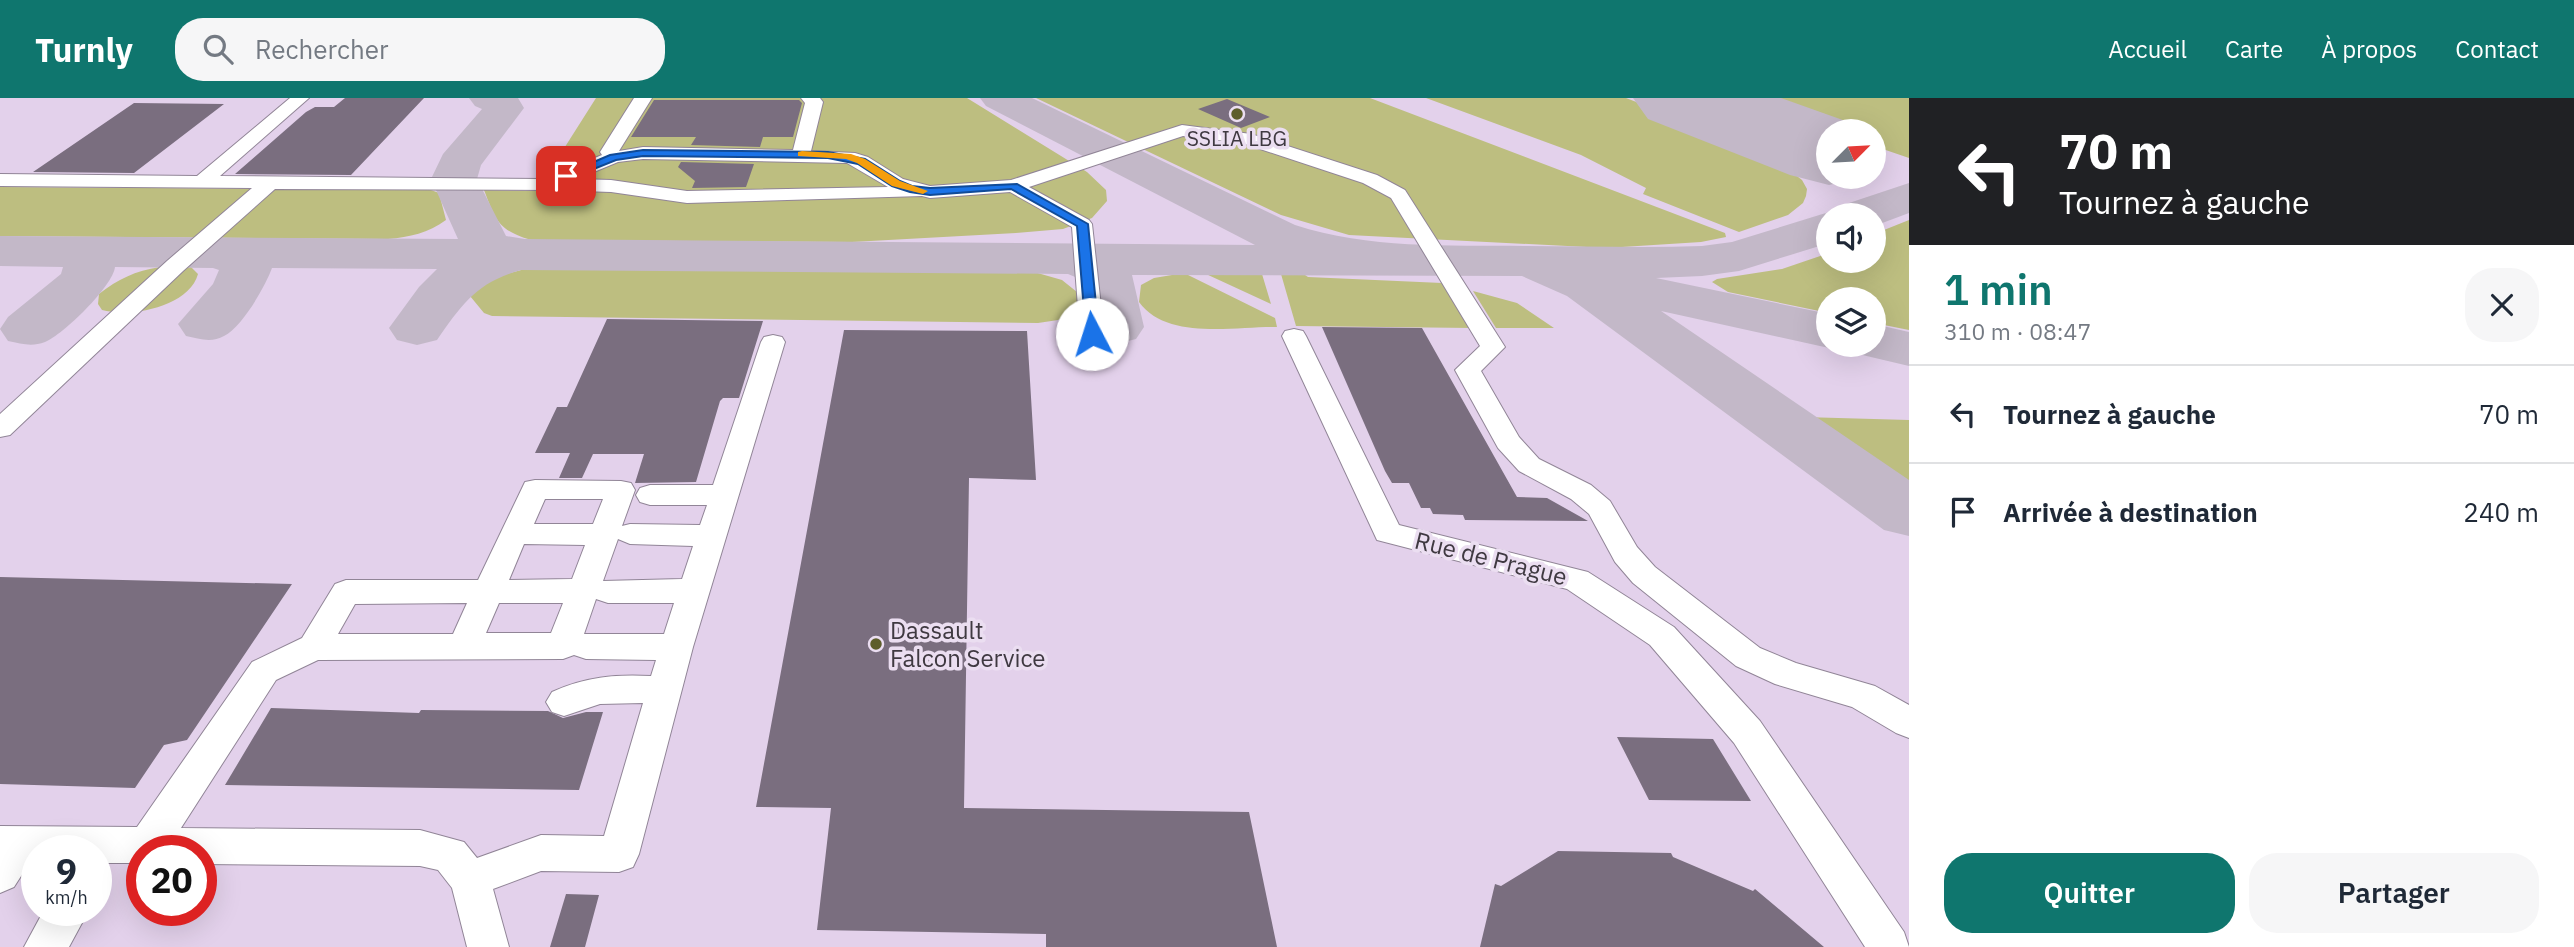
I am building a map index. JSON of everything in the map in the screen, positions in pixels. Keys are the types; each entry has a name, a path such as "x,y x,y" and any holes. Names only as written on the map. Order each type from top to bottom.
{"street":[{"path":"202,182 300,98"},
{"path":"614,157 609,152 643,98"},
{"path":"767,188 814,102 810,98"},
{"path":"0,180 611,186 687,197 930,192 1013,186 1182,130 1264,143 1385,186 1398,194 1474,311 1493,347 1468,370 1508,442 1529,464 1581,492 1600,508 1626,554 1644,575 1748,657 1787,674 1902,709"},
{"path":"547,185 614,157 643,153 848,156 896,183 930,192"},
{"path":"786,157 817,163 812,188"},
{"path":"0,429 175,266 270,183"},
{"path":"1013,186 1082,224 1092,334"},
{"name":"Rue de Prague","path":"1294,336 1388,533 1577,579 1662,636 1747,732 1889,947"},
{"path":"470,879 541,853 619,853 676,647 773,342"},
{"path":"154,835 264,671 314,647 563,646 596,591 617,534 621,490 535,489 464,645"},
{"path":"650,495 725,495"},
{"path":"514,534 712,536"},
{"path":"314,647 346,592 694,591"},
{"path":"586,646 676,647"},
{"path":"564,702 599,689 664,691"},
{"path":"217,847 420,848 450,855 470,879 488,947"},
{"path":"46,947 58,926"}],"shaded area":[{"path":"0,98 1909,98 1909,947 0,947"}],"green space":[{"path":"596,98 967,98 1087,172 1106,190 1107,201 1092,218 1063,229 852,242 531,240 505,228 495,217 484,190 537,191"},
{"path":"1036,98 1370,98 1725,233 1726,237 1701,242 1606,248 1349,235 1281,215"},
{"path":"1426,98 1626,98 1766,152 1802,180 1807,189 1806,196 1803,203 1788,215 1739,232 1643,194 1646,188 1581,155"},
{"path":"1741,98 1909,98 1909,158 1886,150 1886,119 1816,119 1816,125"},
{"path":"0,187 431,190 439,193 446,220 419,234 388,239 0,236"},
{"path":"1909,220 1909,330 1886,325 1886,287 1816,287 1816,310 1728,292 1712,282 1782,269 1816,257 1816,273 1886,273 1886,229"},
{"path":"160,267 191,267 198,274 183,295 157,307 142,311 114,312 102,310 98,304 99,294 113,284 135,273"},
{"path":"525,269 1034,272 1062,280 1077,292 1077,309 1058,320 1038,323 492,316 484,313 470,296 487,279"},
{"path":"1184,273 1275,318 1277,327 1184,327 1151,314 1139,302 1141,285 1154,278"},
{"path":"1302,273 1308,277 1442,283 1473,328 1296,326 1281,274"},
{"path":"1206,274 1262,274 1271,304"},
{"path":"1473,291 1517,303 1554,328 1496,328"},
{"path":"1803,417 1909,420 1909,491"}],"building":[{"path":"345,98 424,98 351,175 235,174 306,112 315,107 334,107"},
{"name":"SSLIA LBG","path":"1227,99 1270,117 1241,128 1198,109"},
{"path":"654,100 799,100 802,103 793,137 763,137 760,147 691,145 696,137 631,137"},
{"path":"134,103 224,104 134,173 33,172"},
{"path":"681,162 754,164 746,187 692,188 695,181 678,167"},
{"path":"607,319 763,321 739,398 723,398 720,401 696,482 635,483 644,454 593,454 582,478 559,478 570,453 535,453 557,407 567,407"},
{"path":"1322,327 1422,328 1517,497 1547,498 1588,521 1465,520 1463,515 1433,514 1430,508 1421,508 1409,483 1392,483 1385,471"},
{"name":"Dassault Falcon Service","path":"844,330 1027,331 1036,480 969,478 964,808 1249,812 1277,947 1046,947 1046,934 817,930 831,808 756,807"},
{"path":"0,577 292,584 187,740 164,745 135,788 0,784"},
{"path":"271,708 419,713 421,710 548,711 563,718 586,712 603,712 579,790 225,785"},
{"path":"1617,737 1713,739 1751,801 1649,800"},
{"path":"1558,851 1671,853 1673,857 1753,891 1755,889 1824,947 1480,947 1495,884 1501,886"},
{"path":"566,894 599,895 585,947 550,947"}],"taxiway":[{"path":"489,98 501,102 504,108 459,163 454,179 486,246 494,250 522,254"},
{"path":"1000,98 1277,236 1367,257 1427,261 1702,261 1739,256 1816,231"},
{"path":"1804,143 1816,150"},
{"path":"1886,205 1909,197"},
{"path":"0,251 220,253"},
{"path":"28,329 84,282 88,264 83,257 73,252"},
{"path":"206,324 238,289 246,267 239,260 220,253"},
{"path":"220,253 1068,259"},
{"path":"417,328 447,288 457,280 480,267 515,256"},
{"path":"1068,259 1400,261"},
{"path":"1068,259 1095,264 1106,274 1116,327"},
{"path":"1542,268 1586,285 1607,299 1909,513"},
{"path":"1628,288 1816,328"},
{"path":"1886,344 1909,349"}],"runway":[{"path":"1684,98 1816,147"}],"slow traffic":[{"path":"802,154 848,156 896,183 923,191"}],"place":[{"name":"SSLIA LBG","path":"1237,114"},
{"name":"Dassault Falcon Service","path":"876,644"}],"route":[{"path":"566,176 614,157 643,153 828,155 848,156 896,183 930,192 1013,186 1082,224 1092,334"}]}
